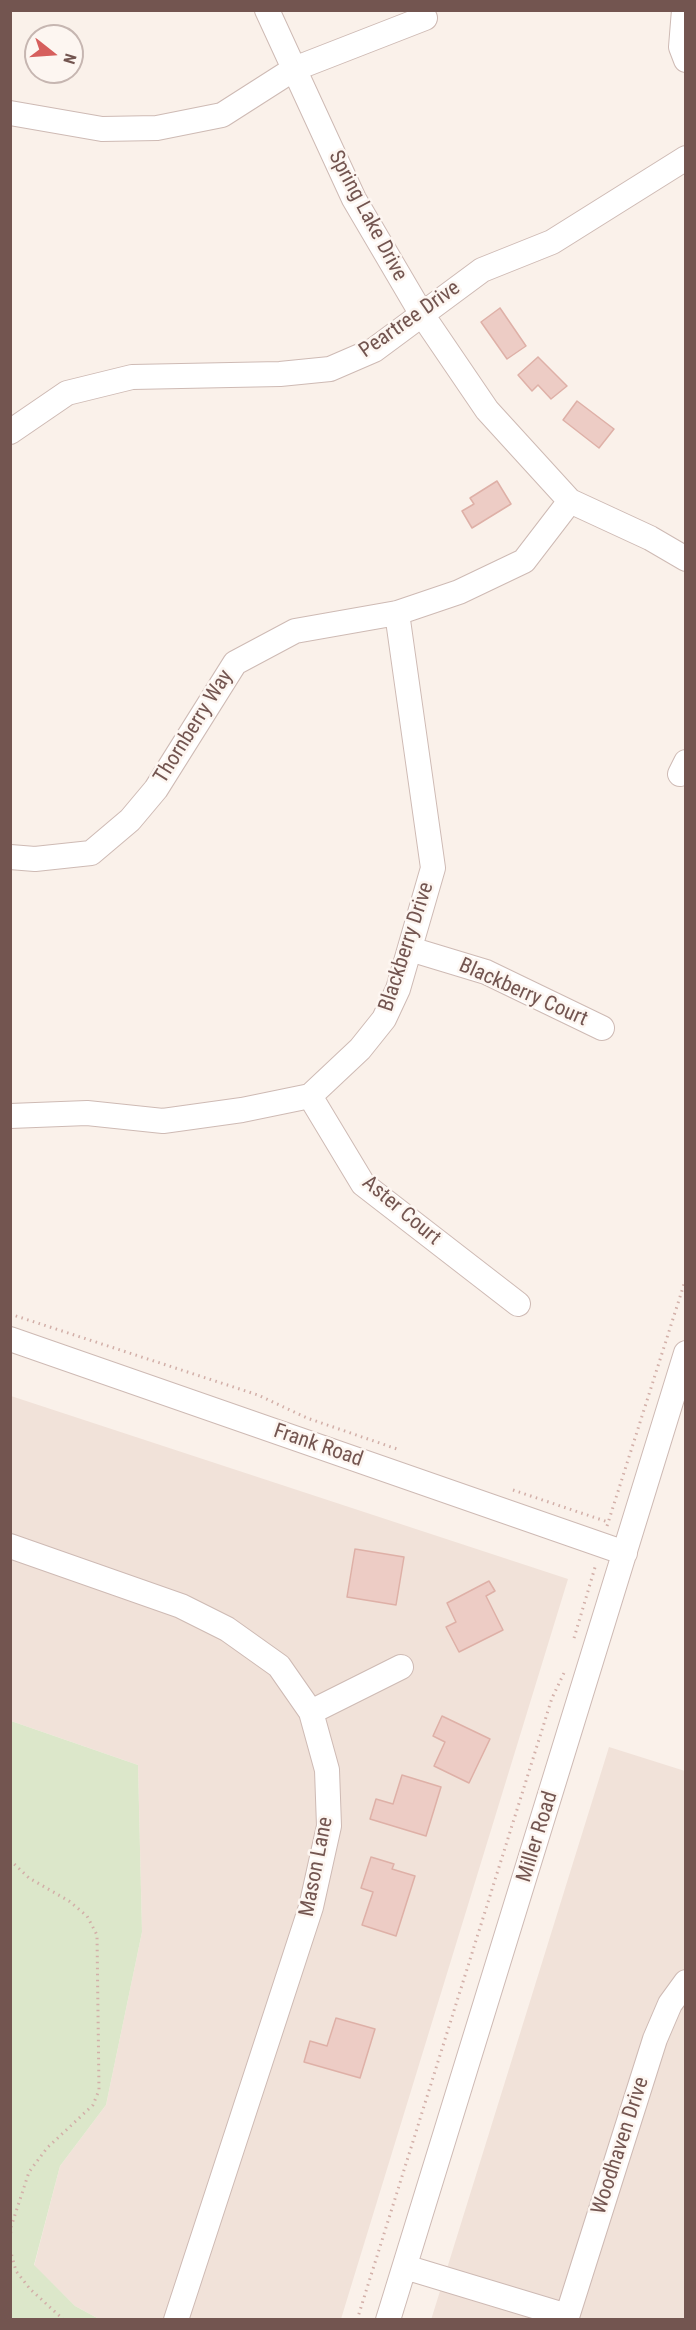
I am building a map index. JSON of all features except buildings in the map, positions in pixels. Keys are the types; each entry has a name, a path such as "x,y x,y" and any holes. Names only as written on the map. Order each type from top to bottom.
{"street":[{"name":"Spring Lake Drive","path":"267,10 354,199 421,313 487,410 570,501 650,538 686,558"},
{"path":"684,10 681,47 686,60"},
{"path":"10,113 102,129 158,128 222,115 294,69 425,18"},
{"name":"Peartree Drive","path":"10,432 67,393 132,377 280,374 330,369 374,350 482,270 552,242 686,158"},
{"name":"Thornberry Way","path":"10,857 36,859 90,853 130,820 156,789 235,663 295,631 397,613 459,592 524,561 570,501"},
{"name":"Blackberry Drive","path":"310,1096 360,1049 384,1019 398,989 433,868 397,613"},
{"name":"Blackberry Court","path":"410,949 486,972 602,1028"},
{"path":"10,1116 87,1113 163,1121 242,1110 310,1096"},
{"name":"Aster Court","path":"310,1096 363,1184 518,1304"},
{"name":"Frank Road","path":"10,1339 605,1533 626,1553"},
{"name":"Miller Road","path":"388,2319 686,1353"},
{"name":"Mason Lane","path":"10,1546 181,1606 226,1629 279,1666 310,1712 327,1770 329,1826 311,1907 176,2319"},
{"path":"310,1712 401,1667"},
{"name":"Woodhaven Drive","path":"566,2318 656,2039 670,2004 686,1982"},
{"path":"405,2267 566,2318"}],"path":[{"path":"574,1640 605,1533 686,1278"},
{"path":"10,1314 258,1395 308,1418 403,1451"},
{"path":"510,1489 605,1533"},
{"path":"357,2319 552,1698 566,1668"},
{"path":"10,1860 29,1878 69,1901 87,1916 97,1935 99,2090 93,2105 47,2148 28,2172 11,2227 10,2248 16,2271 30,2289 64,2319"}],"shaded area":[{"path":"11,1396 568,1579 341,2319 99,2319 75,2306 34,2266 60,2166 106,2105 142,1932 138,1765 11,1721"},
{"path":"609,1747 685,1771 685,2319 431,2320"}],"green space":[{"path":"11,1721 138,1765 142,1932 106,2105 60,2166 34,2265 75,2306 99,2319 11,2319"}]}
